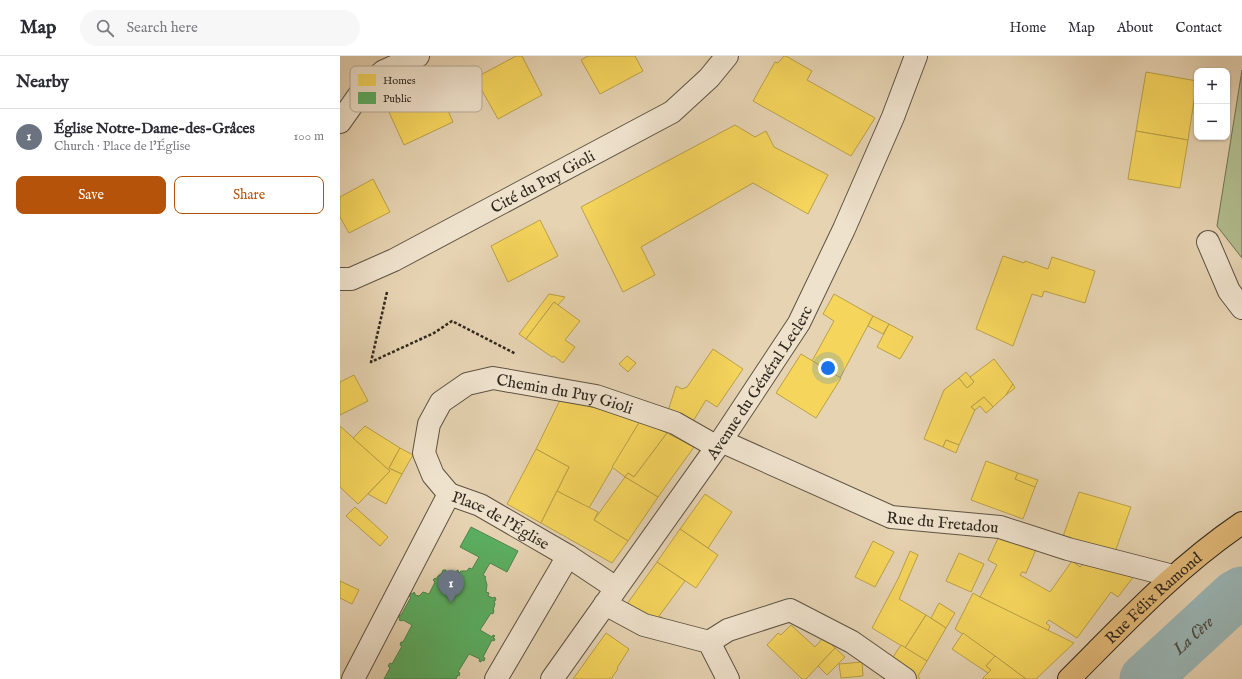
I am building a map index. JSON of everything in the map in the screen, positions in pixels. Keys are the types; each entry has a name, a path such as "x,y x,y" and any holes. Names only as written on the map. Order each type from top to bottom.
{"main road":[{"name":"Rue Félix Ramond","path":"1069,679 1173,576 1215,541 1242,523"}],"street":[{"path":"395,66 418,56"},
{"name":"Cité du Puy Gioli","path":"340,280 351,279 394,260 672,112 709,78 727,56"},
{"name":"Avenue du Général Leclerc","path":"552,679 719,444 799,322 844,230 916,56"},
{"path":"340,122 350,108"},
{"path":"1208,242 1229,291 1242,308"},
{"name":"Chemin du Puy Gioli","path":"449,494 433,475 424,453 429,424 441,402 467,384 493,378 596,396 675,423 719,444"},
{"name":"Rue du Fretadou","path":"719,444 891,517 1000,527 1068,549 1173,576"},
{"name":"Place de l'Église","path":"353,679 449,494 480,505 568,556 496,679"},
{"path":"568,556 644,625 709,642 728,630 790,610 852,642 905,679"},
{"path":"709,642 728,679"}],"path":[{"path":"394,260 371,362 434,332 452,321 524,358 525,383"}],"green space":[{"path":"1242,70 1242,258 1217,226"}],"building: Homes":[{"path":"516,56 522,56 542,95 498,119 482,90 482,74"},
{"path":"588,56 635,56 643,71 600,94 581,60"},
{"path":"784,56 812,71 807,80 875,118 851,156 753,101 775,62 778,63"},
{"path":"1146,72 1194,80 1194,101 1188,140 1136,131"},
{"path":"389,112 449,112 453,122 404,145"},
{"path":"735,125 755,137 766,131 774,147 828,175 808,214 753,183 641,247 655,275 623,292 581,207"},
{"path":"1136,131 1188,140 1180,188 1128,179"},
{"path":"373,179 390,212 349,233 340,217 340,197"},
{"path":"540,220 558,256 508,282 491,246"},
{"path":"1003,256 1024,263 1025,261 1048,269 1052,257 1095,271 1085,303 1044,291 1042,297 1032,294 1013,346 976,329"},
{"path":"549,294 565,297 558,305 554,302 526,339 519,334"},
{"path":"834,294 873,316 840,378 812,361 834,321 823,314"},
{"path":"554,302 580,321 565,340 575,347 563,363 526,339"},
{"path":"873,316 889,324 883,334 868,326"},
{"path":"889,324 913,337 900,359 877,347"},
{"path":"713,349 743,369 717,407 706,400 692,423 668,411 676,386 682,389 687,387"},
{"path":"801,354 841,378 816,418 776,393"},
{"path":"627,356 636,363 628,372 619,364"},
{"path":"994,359 1013,384 1006,395 993,407 984,397 971,407 975,410 959,445 946,440 943,447 924,439 944,390 959,378 967,388 974,382 970,377"},
{"path":"966,372 974,382 967,388 959,378"},
{"path":"354,375 368,401 340,415 340,382"},
{"path":"1013,384 1015,388 1006,395 1011,387"},
{"path":"984,397 993,407 986,413 980,406 975,410 971,407"},
{"path":"561,398 640,421 589,508 557,491 569,467 536,449"},
{"path":"640,421 667,433 634,477 628,473 625,477 612,467"},
{"path":"340,426 390,471 358,504 340,487"},
{"path":"365,426 400,448 389,468 402,474 386,504 368,494 390,471 353,438"},
{"path":"667,433 694,447 658,497 625,477 628,473 634,477"},
{"path":"946,440 959,445 956,453 943,447"},
{"path":"400,448 413,455 402,474 389,468"},
{"path":"536,449 569,467 541,523 507,504"},
{"path":"986,461 1018,473 1015,479 1035,487 1023,519 971,500"},
{"path":"1018,473 1038,480 1035,487 1015,479"},
{"path":"625,477 658,497 628,541 594,520"},
{"path":"557,491 598,512 594,520 628,541 612,563 541,523"},
{"path":"1079,492 1131,507 1114,555 1062,539"},
{"path":"705,494 732,512 708,548 680,529"},
{"path":"355,507 388,537 380,546 346,516"},
{"path":"680,529 718,555 696,588 657,562"},
{"path":"999,536 1037,547 1026,573 1022,572 1020,575 1050,592 1072,561 1080,567 1086,562 1134,576 1118,597 1111,592 1077,638 1049,620 1046,623 1050,626 1048,631 980,597 997,565 988,560"},
{"path":"873,541 894,552 875,587 855,577"},
{"path":"910,551 918,555 899,599 926,615 905,648 872,628 898,579"},
{"path":"959,553 984,564 971,592 946,581"},
{"path":"657,562 685,581 659,616 663,618 660,622 627,604"},
{"path":"340,581 359,590 352,604 340,598"},
{"path":"973,593 1074,643 1036,679 1026,679 955,629"},
{"path":"939,603 955,613 946,628 931,618"},
{"path":"926,615 946,628 927,661 905,648"},
{"path":"791,625 815,647 824,637 835,648 806,679 802,679 767,645 778,633 781,635"},
{"path":"606,633 629,649 611,679 573,679"},
{"path":"963,633 995,656 986,666 991,670 988,673 952,649"},
{"path":"901,645 927,661 918,676 920,679 914,679 889,663"},
{"path":"835,648 845,657 827,675 818,666"},
{"path":"995,656 1026,679 982,679 991,670 986,666"},
{"path":"862,662 863,676 841,678 839,664"}],"building: Public":[{"path":"471,527 518,551 507,572 490,563 483,575 486,577 486,592 489,593 488,596 493,598 495,597 496,600 494,601 495,604 493,614 491,613 480,630 492,637 493,635 495,636 493,638 495,639 494,641 492,640 483,657 485,658 484,661 482,660 481,662 479,661 480,659 469,654 458,672 460,673 456,679 384,679 390,668 388,666 390,663 392,664 402,646 400,645 401,642 403,642 412,625 403,620 399,620 400,618 398,617 401,615 411,597 409,596 411,593 413,594 414,592 415,595 419,596 423,592 429,594 435,582 433,580 442,573 443,570 446,570 446,572 454,576 456,574 455,572 458,570 459,573 461,571 467,571 469,568 472,569 479,557 460,547"}],"waterway":[{"name":"La Cère","path":"1145,679 1235,596 1242,592"}],"place":[{"name":"Église Notre-Dame-des-Grâces","path":"451,603"}]}
